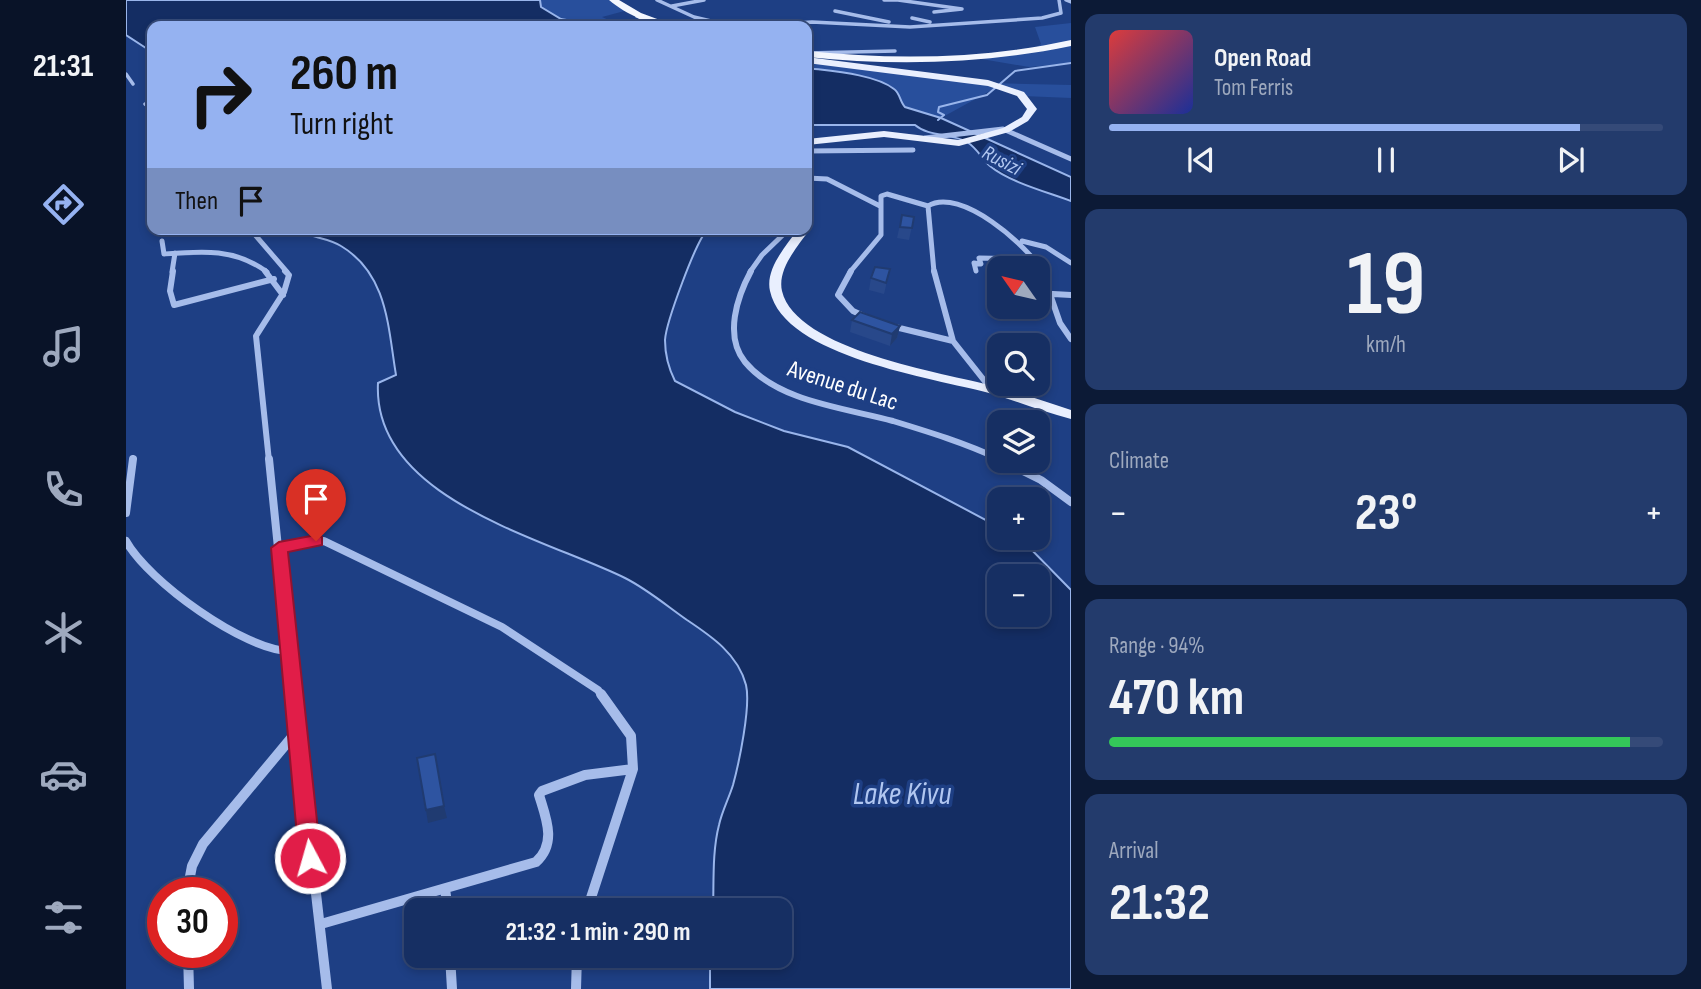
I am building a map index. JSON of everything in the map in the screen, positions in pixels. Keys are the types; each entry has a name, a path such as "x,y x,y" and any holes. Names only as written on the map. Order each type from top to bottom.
{"highway":[{"path":"613,0 638,15 657,21"},
{"path":"812,53 899,58 964,56 1071,43"}],"main road":[{"path":"638,15 650,21"},
{"path":"812,61 994,84 1026,98 1032,109 1025,119 1006,130 987,132 959,143 874,134 812,141"},
{"path":"800,235 785,257 776,281 778,300 793,320 812,335 849,351 987,388"},
{"path":"1013,396 1071,415"}],"street":[{"path":"657,0 694,17 711,21"},
{"path":"671,6 704,0"},
{"path":"884,0 962,9 934,12"},
{"path":"812,22 925,26 1052,17 1061,13 1059,0"},
{"path":"1066,0 1071,2"},
{"path":"835,11 925,26"},
{"path":"912,18 948,25"},
{"path":"812,53 895,51"},
{"path":"126,74 133,84"},
{"path":"1006,130 1071,159"},
{"path":"922,138 987,132"},
{"path":"812,151 913,150"},
{"path":"812,178 827,179 880,206"},
{"path":"874,321 853,311 838,295 856,263 878,240 884,222 880,206 881,196 887,194 928,206 939,201 958,205 1021,241 1046,247 1071,263"},
{"path":"928,206 930,239 942,311 953,341 987,384"},
{"path":"255,235 289,275 283,295 263,319 256,336 327,989"},
{"name":"Avenue du Lac","path":"782,235 757,258 745,279 734,320 734,336 745,361 767,379 806,396 959,442 987,454"},
{"path":"162,241 161,252 222,250 255,264 274,279 283,295"},
{"path":"1021,241 1032,256"},
{"path":"175,253 170,291 174,305 274,279"},
{"path":"976,271 974,263 981,264 979,258 987,258"},
{"path":"1050,288 1053,294 1053,309 1071,339"},
{"path":"1053,294 1071,295"},
{"path":"887,325 953,341"},
{"path":"126,513 133,459"},
{"name":"Avenue du Lac","path":"1027,473 1071,502"},
{"path":"126,541 143,569 181,596 273,651 290,651"},
{"path":"279,548 324,541 502,627 598,690 631,736 633,769 591,898"},
{"path":"190,877 203,844 298,731"},
{"path":"321,925 483,875 536,862 547,855 550,846 539,795 542,791 585,775 633,769"},
{"path":"444,889 446,898"},
{"path":"188,968 189,989"},
{"path":"451,968 452,989"},
{"path":"576,989 577,968"}],"shaded area":[{"path":"540,0 613,0 628,10 602,17 611,21 568,21 541,7"},
{"path":"1071,23 1071,63 1029,67 964,56 1032,50 1041,44 1035,27"},
{"path":"812,61 988,83 1071,85 1071,98 1023,96 999,86 941,118 905,107 896,91 886,84 852,74 812,69"}],"water":[{"path":"126,0 540,0 541,7 561,19 572,21 147,21 147,49 126,35"},
{"name":"Rusizi","path":"812,69 852,74 886,84 896,91 905,107 941,118 1071,177 1071,201 998,172 967,142 915,125 812,125"},
{"name":"Lake Kivu","path":"311,235 704,235 689,264 665,340 666,356 675,381 735,412 784,431 848,447 987,521 987,550 1032,550 1046,564 987,564 987,627 1050,627 1050,569 1071,590 1071,989 710,989 710,968 792,968 792,898 713,898 717,835 735,775 746,720 747,694 742,674 730,655 714,639 641,587 469,509 432,485 403,457 384,423 378,383 396,375 383,303 368,271 341,246"}],"building":[{"path":"902,215 914,217 912,228 900,227"},
{"path":"875,267 890,269 886,283 871,278"},
{"path":"860,312 900,326 892,334 852,320"},
{"path":"435,754 444,806 426,810 417,758"}],"waterway":[{"path":"938,120 944,115 938,112 939,107 987,95 1015,71 1071,63"}],"route":[{"path":"310,858 279,548 316,541"}]}
